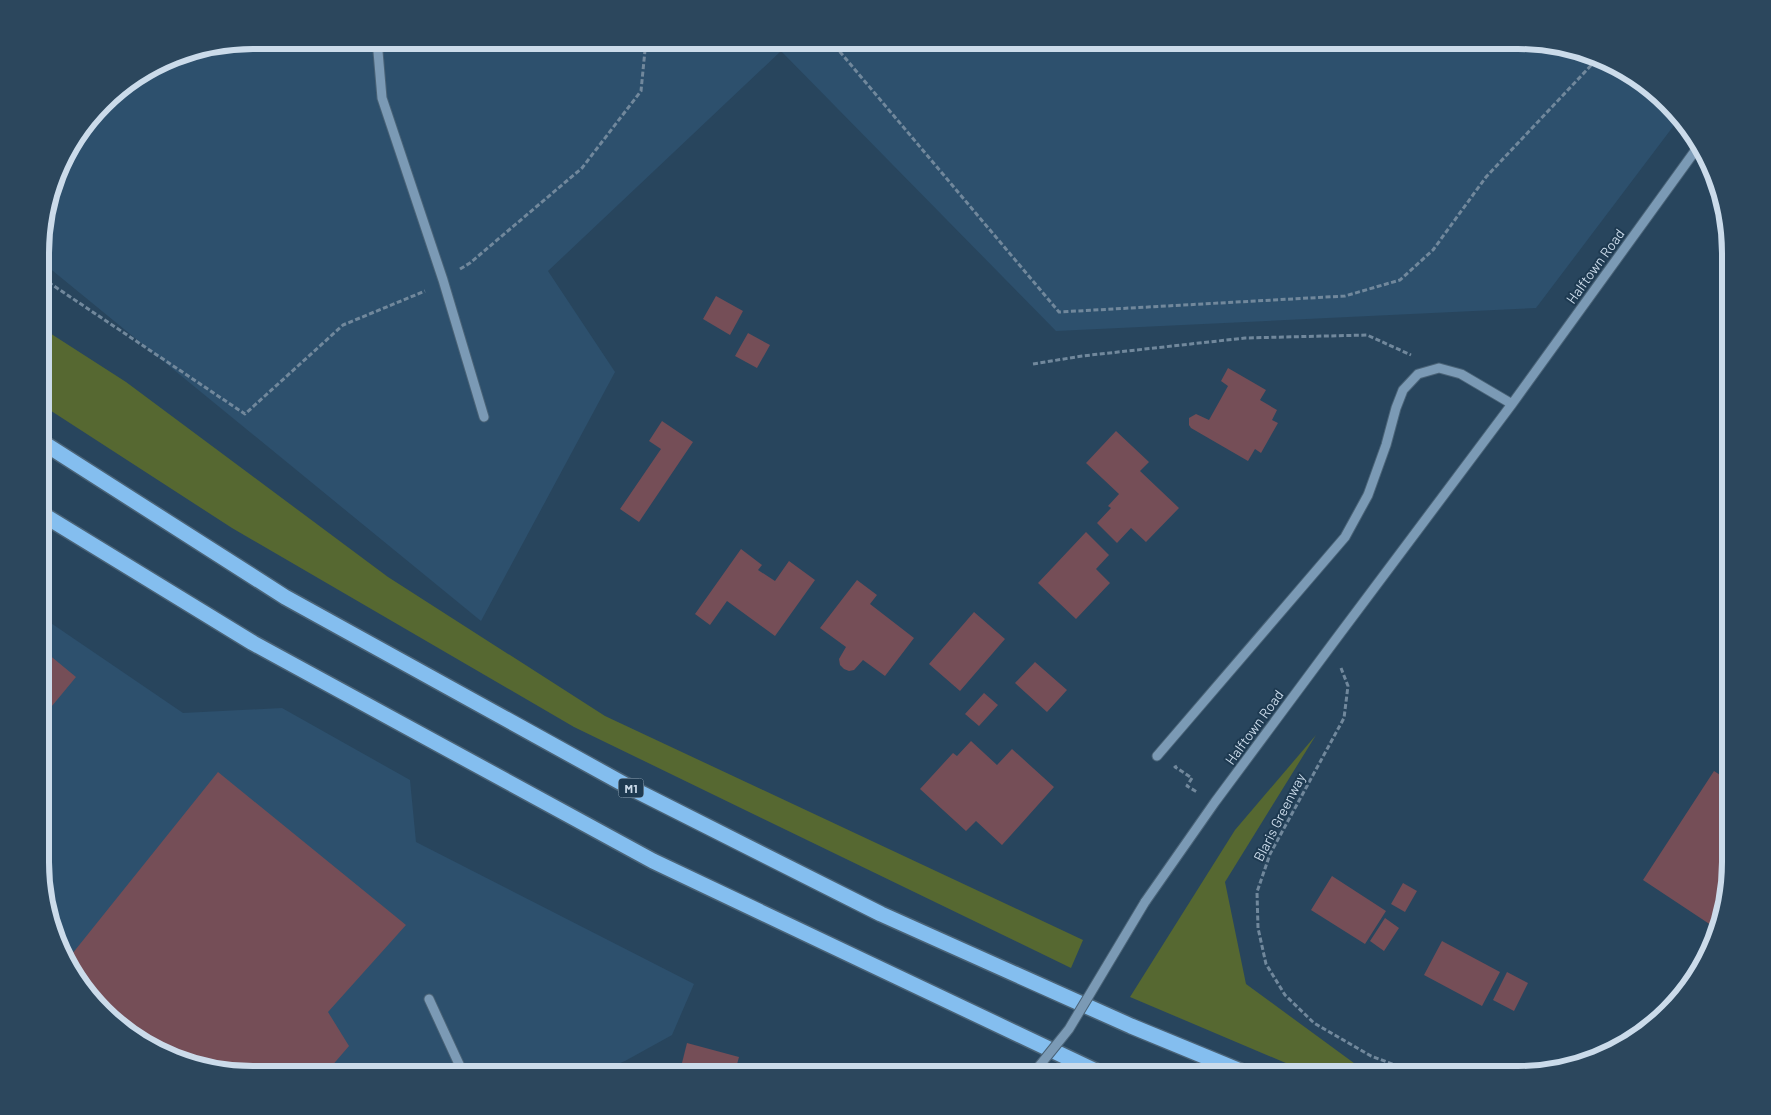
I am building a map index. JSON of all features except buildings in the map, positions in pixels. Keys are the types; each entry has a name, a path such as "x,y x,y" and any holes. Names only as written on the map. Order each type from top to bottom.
{"highway":[{"name":"M1","path":"49,446 285,597 629,787 881,914 1131,1026 1228,1066"},
{"path":"49,518 253,643 653,861 1085,1066"}],"street":[{"path":"377,49 382,98 443,280 484,417"},
{"name":"Halftown Road","path":"1039,1066 1069,1029 1145,902 1215,802 1512,404 1695,151"},
{"path":"1157,756 1345,537 1368,495 1386,445 1396,408 1404,390 1418,374 1439,368 1461,374 1512,404"},
{"path":"429,999 460,1066"}],"path":[{"path":"49,283 246,414 343,324 420,294 470,263 582,168 641,91 645,49"},
{"path":"838,49 1060,312 1345,296 1400,280 1432,250 1486,177 1593,63"},
{"path":"1034,364 1082,356 1245,338 1367,335 1439,368"},
{"name":"Blaris Greenway","path":"1333,643 1348,686 1344,718 1270,854 1257,892 1258,928 1266,964 1285,994 1314,1023 1371,1056 1398,1066"},
{"path":"1166,745 1183,758 1176,767 1192,778 1187,786 1215,802"}],"shaded area":[{"path":"239,49 1532,49 1571,56 1609,70 1643,91 1663,108 1676,123 1536,308 1056,331 781,51 548,271 615,372 481,621 49,268 50,226 64,174 76,150 108,108 150,76 174,64 200,56"},
{"path":"49,622 183,713 282,708 410,780 416,842 694,984 672,1035 613,1066 239,1066 200,1059 174,1051 150,1039 128,1024 99,997 76,964 64,941 50,889"}],"green space":[{"path":"49,332 126,382 388,577 605,716 1083,940 1071,968 574,727 232,528 49,410"},
{"path":"1316,735 1225,882 1246,984 1358,1066 1293,1066 1130,997 1235,830"}]}
